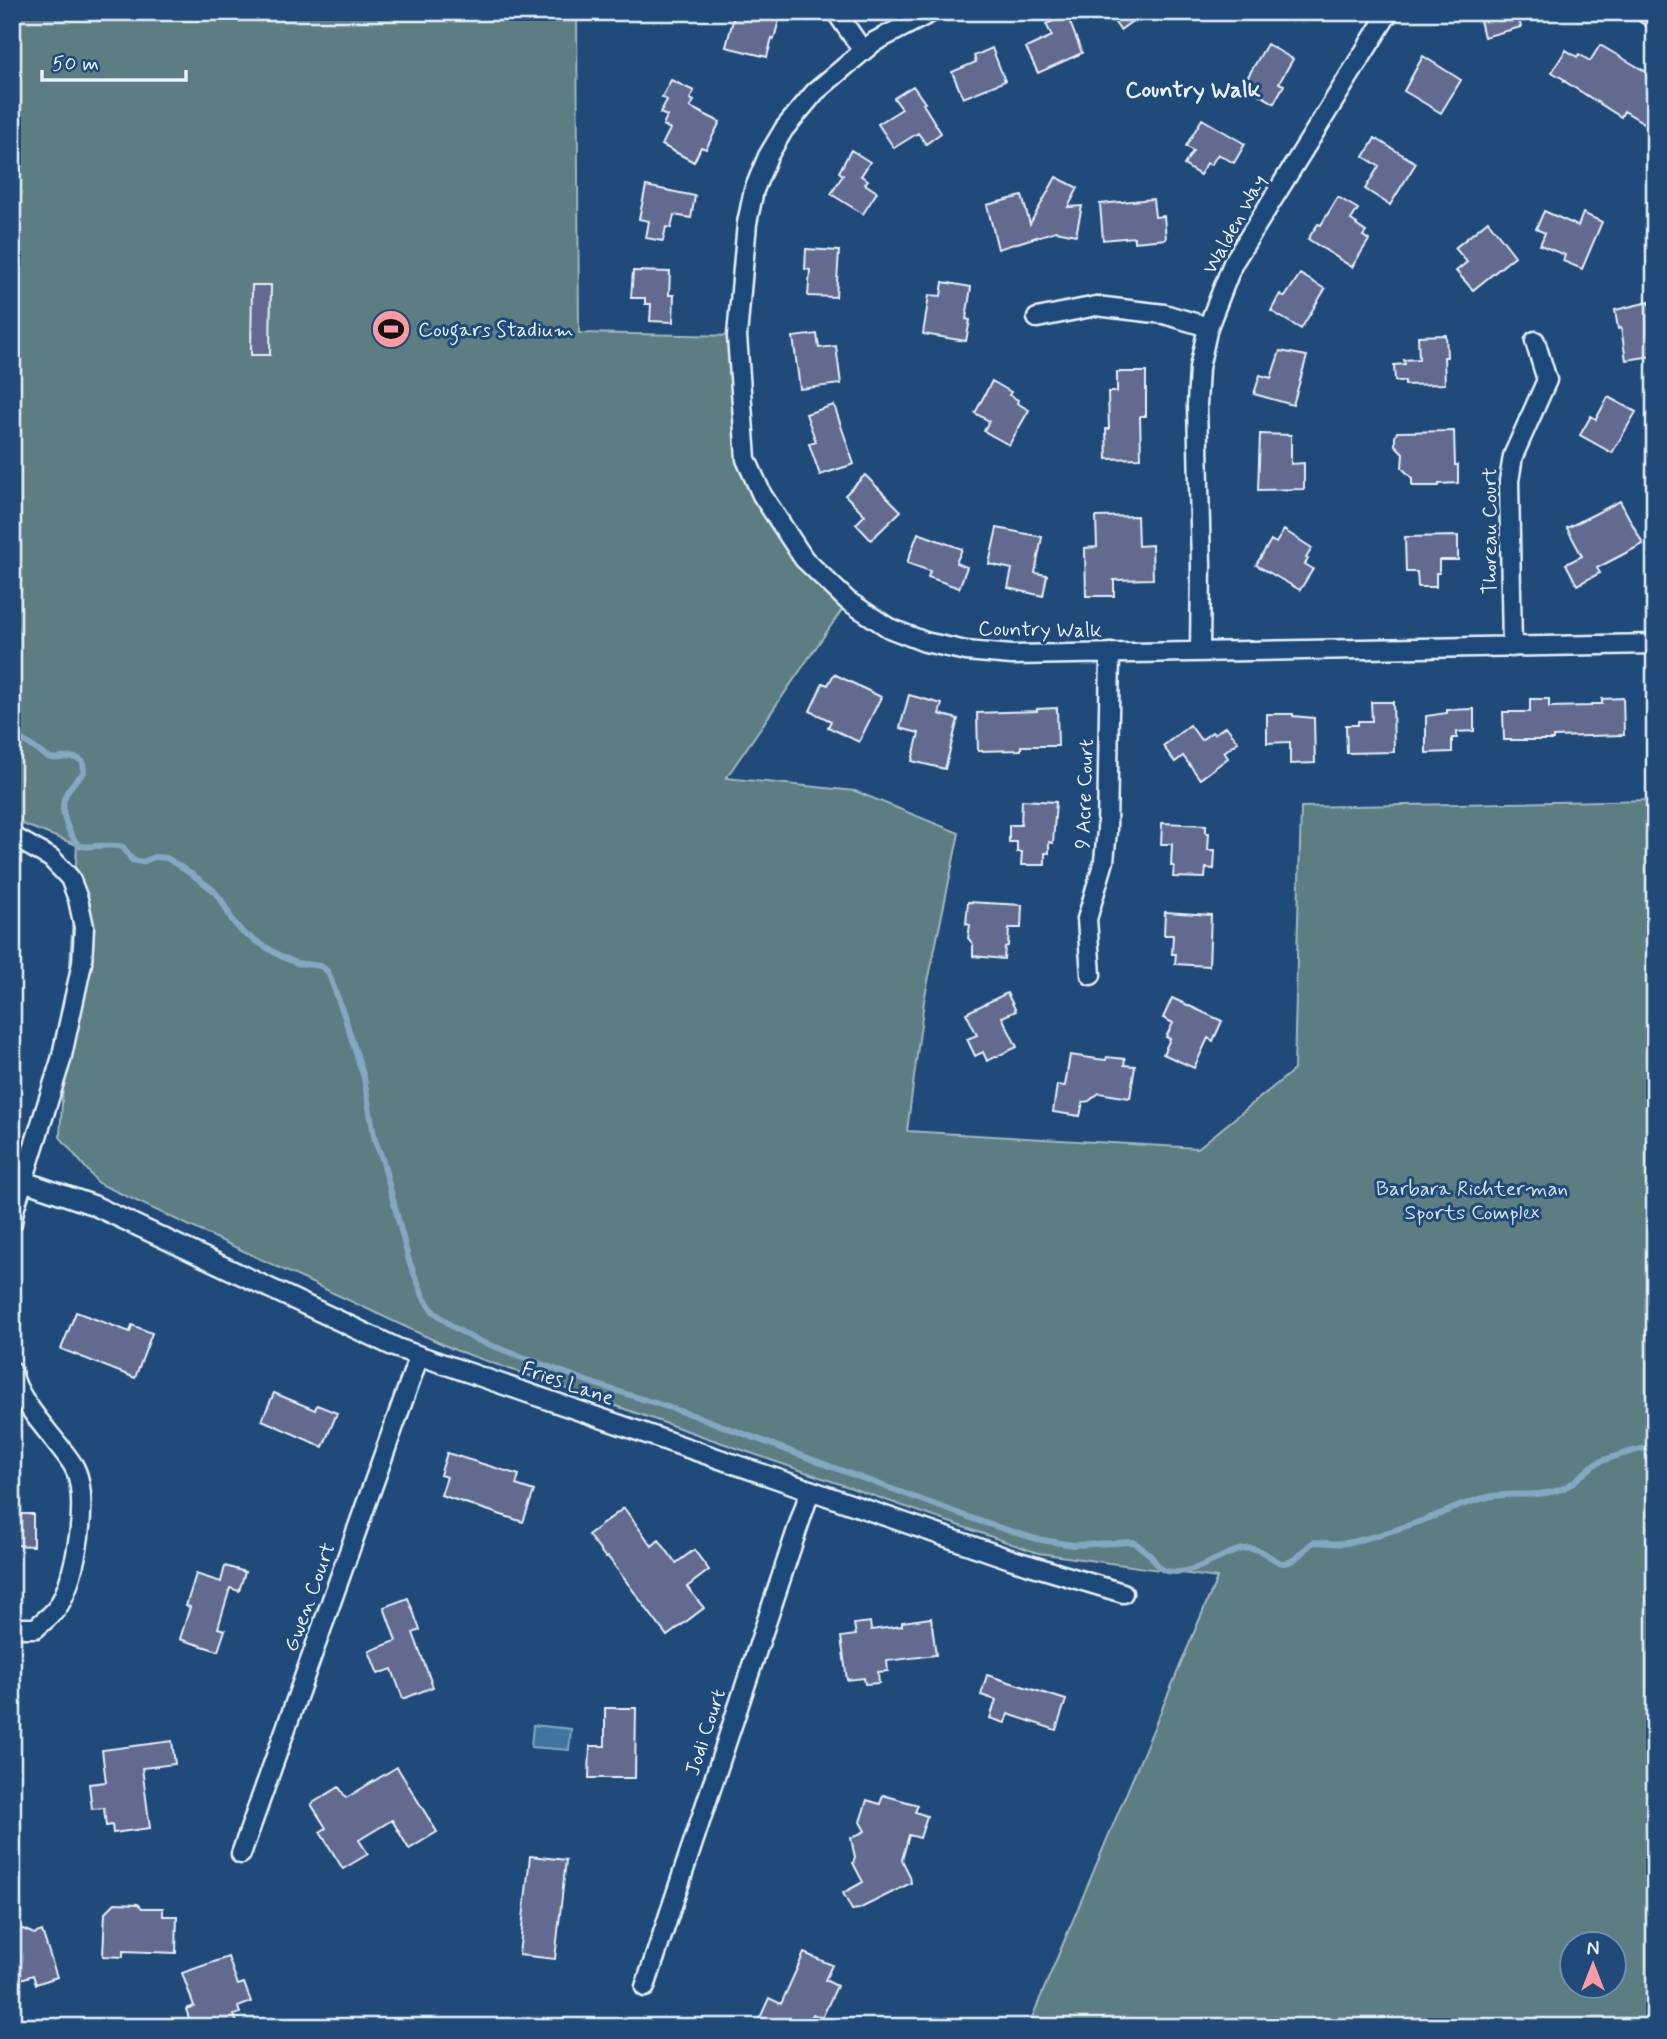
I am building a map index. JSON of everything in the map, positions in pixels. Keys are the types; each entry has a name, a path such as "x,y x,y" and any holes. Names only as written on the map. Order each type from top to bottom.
{"street":[{"path":"836,12 863,51"},
{"name":"Country Walk","path":"932,12 874,42 815,92 784,130 768,156 754,190 747,223 737,336 746,459 762,495 804,559 848,601 889,628 925,642 965,651 1012,655 1655,644"},
{"name":"Walden Way","path":"1199,652 1197,405 1199,368 1208,327 1233,263 1389,12"},
{"path":"1644,12 1655,19"},
{"path":"1037,318 1096,306 1164,314 1208,327"},
{"name":"Thoreau Court","path":"1512,647 1510,481 1513,456 1548,380 1535,341"},
{"name":"9 Acre Court","path":"1091,975 1087,919 1104,861 1107,831 1110,653"},
{"path":"12,836 51,859 70,878 84,927 82,963 61,1060 17,1181 12,1223"},
{"name":"Fries Lane","path":"17,1181 93,1205 397,1348 810,1492 1013,1560 1123,1593"},
{"name":"Gwen Court","path":"241,1854 419,1356"},
{"path":"12,1371 13,1378 31,1409 75,1467 81,1510 76,1562 59,1606 36,1628 12,1629"},
{"name":"Jodi Court","path":"645,1987 810,1492"}],"green space":[{"name":"Barbara Richterman Sports Complex","path":"12,12 577,12 579,333 737,336 746,459 762,495 848,601 726,778 855,791 959,833 924,1001 907,1131 1198,1148 1294,1070 1301,807 1655,800 1655,2027 1028,2027 1217,1578 1038,1553 455,1350 98,1183 60,1137 77,845 12,820"}],"water":[{"path":"533,1725 571,1729 569,1750 531,1747"}],"building":[{"path":"735,12 754,12 779,20 767,57 726,47"},
{"path":"1108,12 1145,12 1120,30"},
{"path":"1478,12 1517,12 1521,27 1484,37"},
{"path":"1067,15 1082,53 1038,73 1026,48 1052,36 1046,24"},
{"path":"1267,44 1293,59 1279,83 1284,85 1274,103 1243,85"},
{"path":"1600,45 1655,77 1655,106 1644,123 1624,111 1621,117 1552,72 1566,50 1590,61"},
{"path":"992,48 1005,81 963,98 952,72 976,62 974,56"},
{"path":"1423,56 1461,80 1441,113 1404,91"},
{"path":"671,80 694,91 690,99 694,101 690,107 720,122 706,149 701,147 694,162 662,145 670,129 663,125 667,116 660,113 667,100 662,97"},
{"path":"913,86 941,133 926,144 918,133 894,148 878,124 902,109 894,98"},
{"path":"1202,119 1245,144 1234,163 1218,154 1211,165 1207,163 1200,175 1184,165 1193,151 1186,146"},
{"path":"1375,138 1416,163 1390,205 1365,189 1379,166 1364,157"},
{"path":"851,150 870,162 861,176 868,180 865,184 877,192 863,214 831,194 843,175 839,172"},
{"path":"1056,177 1078,188 1068,207 1082,206 1076,235 1056,231 998,249 987,205 1022,196 1030,224"},
{"path":"646,186 695,196 691,218 674,215 671,228 666,227 663,241 646,238 649,221 639,219"},
{"path":"1338,197 1358,209 1351,220 1366,232 1363,236 1369,240 1352,267 1308,239 1318,224 1321,225"},
{"path":"1153,199 1155,217 1164,216 1166,239 1134,242 1134,237 1103,240 1100,204"},
{"path":"1544,211 1578,226 1583,213 1602,222 1582,269 1563,261 1565,255 1540,245 1545,233 1536,229"},
{"path":"1488,221 1515,256 1473,290 1456,271 1467,262 1455,248"},
{"path":"806,249 839,251 836,297 808,296 810,270 805,269"},
{"path":"633,271 670,272 669,295 674,295 673,322 650,321 651,304 645,304 645,298 631,298"},
{"path":"1300,274 1325,289 1301,329 1271,311 1280,294 1285,297"},
{"path":"943,282 971,287 966,341 923,334 929,295 941,296"},
{"path":"252,285 271,285 270,355 251,355"},
{"path":"1655,303 1655,342 1651,342 1653,356 1626,360 1615,310"},
{"path":"817,334 819,348 836,346 841,384 800,389 793,337"},
{"path":"1446,335 1445,384 1405,385 1405,381 1395,381 1394,365 1405,364 1404,360 1419,359 1418,336"},
{"path":"1280,351 1307,356 1293,405 1254,394 1260,375 1271,378"},
{"path":"1117,372 1146,372 1146,416 1140,416 1141,458 1107,459 1108,392 1117,392"},
{"path":"992,381 1011,392 1009,395 1018,400 1017,403 1029,410 1009,445 984,431 989,421 975,413"},
{"path":"1608,397 1636,412 1612,453 1580,435 1591,416 1596,419"},
{"path":"834,405 854,464 820,475 809,444 816,442 806,414"},
{"path":"1454,431 1458,483 1412,486 1412,478 1402,468 1403,453 1395,445 1397,432"},
{"path":"1260,434 1291,435 1291,464 1304,463 1304,489 1258,490"},
{"path":"865,475 901,511 871,540 856,524 865,515 845,495"},
{"path":"1620,501 1643,544 1597,568 1600,573 1577,585 1566,564 1582,556 1567,528"},
{"path":"1137,516 1138,546 1152,545 1153,579 1114,580 1114,596 1086,596 1085,548 1097,547 1096,517"},
{"path":"997,528 1042,537 1035,573 1047,575 1043,596 1008,588 1012,569 989,564"},
{"path":"1284,530 1312,548 1305,564 1313,569 1300,590 1256,565 1271,540 1276,543"},
{"path":"918,533 962,549 956,563 967,567 959,588 928,577 930,571 907,563"},
{"path":"1458,536 1458,560 1439,560 1436,587 1418,587 1417,572 1406,572 1405,537"},
{"path":"834,674 881,697 859,742 828,727 831,721 810,711 823,683 828,685"},
{"path":"909,695 942,704 939,714 958,719 945,769 912,761 919,733 900,728"},
{"path":"1623,698 1624,735 1504,740 1503,712 1530,712 1530,699 1549,699 1549,707 1591,706 1602,704 1602,699"},
{"path":"1371,702 1393,702 1394,752 1347,753 1346,725 1358,725 1358,721 1372,721"},
{"path":"1057,708 1058,746 1021,746 1021,750 978,751 977,713"},
{"path":"1474,709 1474,731 1457,732 1457,738 1452,738 1452,752 1426,753 1426,716 1447,713 1447,710"},
{"path":"1267,714 1293,714 1314,718 1315,763 1290,764 1290,742 1267,743"},
{"path":"1190,725 1201,740 1226,726 1238,742 1224,752 1228,758 1200,779 1183,756 1175,762 1163,746"},
{"path":"1022,800 1056,802 1053,843 1049,842 1049,853 1045,853 1045,865 1021,865 1022,852 1017,852 1017,842 1009,842 1009,825 1021,825"},
{"path":"1162,823 1206,825 1206,833 1209,833 1208,850 1215,850 1214,869 1206,868 1205,878 1173,877 1172,844 1161,844"},
{"path":"968,902 1022,905 1021,928 1009,928 1004,959 973,956 973,944 968,938 970,925 966,924"},
{"path":"1165,912 1211,915 1209,966 1175,964 1176,954 1172,954 1173,935 1164,935"},
{"path":"1007,993 1016,1011 1002,1017 1017,1047 987,1061 983,1052 975,1056 967,1039 977,1035 966,1013"},
{"path":"1172,998 1222,1021 1213,1041 1208,1038 1194,1068 1163,1054 1170,1039 1166,1037 1173,1023 1163,1018"},
{"path":"1070,1055 1106,1060 1107,1057 1125,1059 1124,1065 1135,1066 1130,1098 1099,1093 1083,1102 1080,1116 1053,1112 1057,1085 1065,1086"},
{"path":"76,1312 130,1332 132,1325 152,1333 135,1378 61,1349"},
{"path":"274,1393 315,1410 317,1405 337,1413 323,1447 262,1420"},
{"path":"447,1453 519,1475 516,1485 534,1491 523,1522 441,1495 447,1477 440,1475"},
{"path":"624,1508 652,1546 659,1540 676,1563 694,1550 709,1570 687,1587 704,1608 667,1636 608,1557 606,1558 588,1535"},
{"path":"12,1514 33,1514 33,1546 12,1545"},
{"path":"225,1566 245,1572 239,1591 230,1588 218,1628 225,1630 218,1651 180,1639 196,1574 221,1582"},
{"path":"408,1598 420,1630 413,1633 433,1687 403,1699 392,1669 378,1674 369,1651 396,1641 384,1607"},
{"path":"931,1618 936,1655 887,1661 888,1671 878,1672 879,1683 865,1684 864,1678 847,1680 841,1637 856,1635 854,1624 870,1622 871,1630 902,1626 902,1622"},
{"path":"987,1675 1066,1700 1056,1730 1008,1714 1005,1723 990,1718 996,1700 981,1695"},
{"path":"605,1708 636,1708 635,1778 589,1778 590,1746 605,1746"},
{"path":"172,1741 175,1764 142,1768 150,1828 113,1833 112,1825 106,1826 104,1808 92,1809 89,1784 106,1782 102,1750"},
{"path":"397,1767 437,1832 409,1849 392,1820 359,1840 368,1854 343,1869 320,1832 326,1828 311,1804 339,1787 346,1798"},
{"path":"883,1795 918,1805 915,1812 927,1816 920,1838 909,1835 902,1860 911,1883 852,1910 843,1893 863,1882 853,1863 855,1858 851,1838 865,1831 860,1822 867,1800 880,1804"},
{"path":"530,1856 566,1860 555,1959 519,1955"},
{"path":"115,1903 138,1904 142,1908 163,1908 163,1916 177,1916 176,1953 123,1951 123,1957 103,1956 105,1913"},
{"path":"23,1929 34,1934 42,1931 57,1977 36,1984 33,1975 12,1982 12,1932"},
{"path":"804,1953 832,1965 825,1980 837,1986 822,2018 813,2014 807,2027 773,2027 759,2020 769,1998 781,2004"},
{"path":"228,1957 238,1985 244,1983 251,2002 238,2007 240,2013 234,2015 237,2023 227,2027 221,2027 220,2022 206,2027 192,2027 186,2009 194,2006 182,1973"}],"waterway":[{"path":"12,736 51,758 72,757 83,762 84,772 68,791 63,807 68,828 79,846 123,847 132,860 142,862 155,857 167,858 213,890 243,933 282,957 297,963 321,966 328,972 364,1078 375,1141 382,1158 409,1261 424,1298 433,1311 474,1339 1036,1539 1073,1545 1134,1542 1161,1568 1176,1572 1194,1569 1248,1548 1256,1549 1278,1562 1289,1562 1314,1542 1342,1544 1366,1539 1484,1498 1535,1494 1564,1488 1594,1465 1633,1451 1655,1447"}],"place":[{"name":"Cougars Stadium","path":"391,329"}],"district":[{"name":"Country Walk","path":"1193,89"}]}
